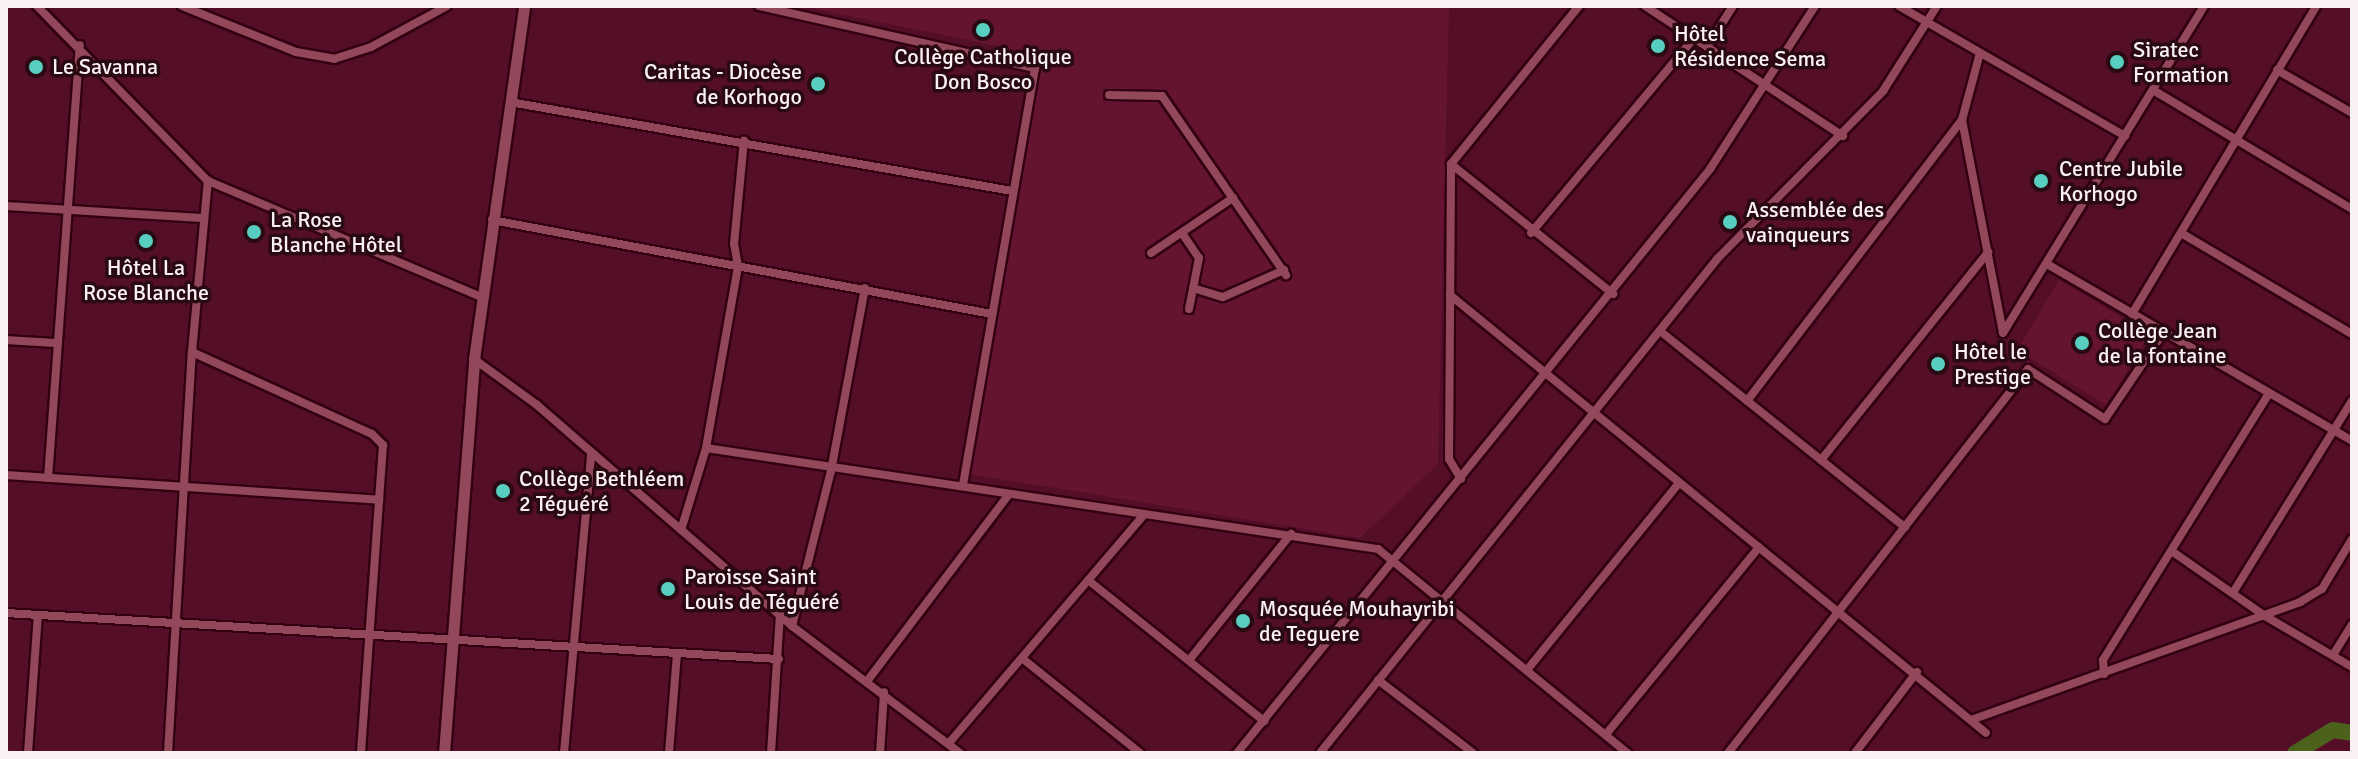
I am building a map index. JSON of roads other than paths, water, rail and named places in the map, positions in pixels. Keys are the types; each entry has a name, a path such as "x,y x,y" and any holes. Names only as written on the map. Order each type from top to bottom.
{"street":[{"path":"37,6 80,45 208,181 481,297"},
{"path":"182,6 296,52 334,59 371,47 447,6"},
{"path":"444,753 474,359 524,6"},
{"path":"759,6 1033,65 1036,76 1012,191 963,486"},
{"path":"1461,479 1449,459 1451,164 1579,6"},
{"path":"1645,6 1843,136"},
{"path":"1707,47 1733,6"},
{"path":"1237,753 1549,374 1710,169 1815,6"},
{"path":"1899,6 2125,136"},
{"path":"1320,753 1718,258 1843,136 1883,91 1937,6"},
{"path":"1962,120 2003,333 2204,6"},
{"path":"2132,314 2316,6"},
{"path":"1531,233 1694,38"},
{"path":"48,478 64,210 80,45"},
{"path":"1747,401 1962,120 1980,53"},
{"path":"2277,70 2352,113"},
{"path":"2153,90 2352,209"},
{"path":"1109,95 1162,96 1285,272 1223,297 1193,288"},
{"path":"510,102 744,140 1012,191"},
{"path":"681,530 706,448 738,266 734,244 742,209 744,140"},
{"path":"1451,164 1531,233 1613,294"},
{"path":"168,753 187,487 192,352 202,218 208,181"},
{"path":"1151,253 1233,198"},
{"path":"6,206 202,218"},
{"path":"492,220 992,314"},
{"path":"1182,233 1199,258 1189,309"},
{"path":"2181,233 2352,334"},
{"path":"1821,460 1988,252"},
{"path":"2047,264 2352,441"},
{"path":"792,626 831,471 865,288"},
{"path":"1450,295 1679,483 1917,672 1986,733"},
{"path":"1660,331 1905,527"},
{"path":"1728,753 1838,608 2028,369 2105,419 2164,332"},
{"path":"6,340 55,343"},
{"path":"192,352 380,438 379,500 361,753"},
{"path":"474,359 591,454 792,626 884,692 960,753"},
{"path":"2104,674 2103,660 2173,552 2269,393"},
{"path":"2234,591 2352,401"},
{"path":"706,448 831,471 963,486 1143,516 1291,534 1378,549 1607,733 1627,753"},
{"path":"564,753 571,647 591,454"},
{"path":"6,475 379,500"},
{"path":"1527,670 1679,483"},
{"path":"868,680 1009,494"},
{"path":"949,743 1143,516"},
{"path":"1190,659 1291,534"},
{"path":"1971,720 2265,616 2322,589 2352,539"},
{"path":"1607,733 1759,547"},
{"path":"2173,552 2234,591 2265,616 2352,667"},
{"path":"1088,580 1264,721"},
{"path":"6,613 451,642 779,659"},
{"path":"771,753 780,614"},
{"path":"28,753 38,615"},
{"path":"2333,655 2352,624"},
{"path":"669,753 677,653"},
{"path":"1023,659 1140,753"},
{"path":"1855,753 1917,672"},
{"path":"1378,680 1473,753"},
{"path":"880,753 884,692"}],"waterway":[{"path":"2295,753 2333,730 2352,733"}],"place":[{"name":"Collège Catholique Don Bosco","path":"983,30"},
{"name":"Hôtel Résidence Sema","path":"1658,46"},
{"name":"Siratec Formation","path":"2117,62"},
{"name":"Le Savanna","path":"36,67"},
{"name":"Caritas - Diocèse de Korhogo","path":"818,84"},
{"name":"Centre Jubile Korhogo","path":"2041,181"},
{"name":"Assemblée des vainqueurs","path":"1730,222"},
{"name":"La Rose Blanche Hôtel","path":"254,232"},
{"name":"Hôtel La Rose Blanche","path":"146,241"},
{"name":"Collège Jean de la fontaine","path":"2082,343"},
{"name":"Hôtel le Prestige","path":"1938,364"},
{"name":"Collège Bethléem 2 Téguéré","path":"503,491"},
{"name":"Paroisse Saint Louis de Téguéré","path":"668,589"},
{"name":"Mosquée Mouhayribi de Teguere","path":"1243,621"}]}
